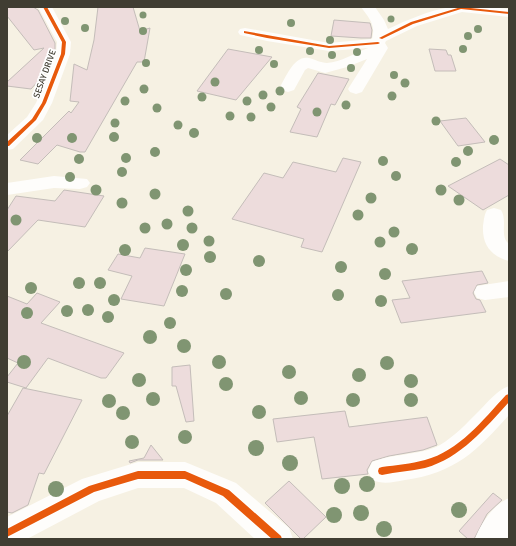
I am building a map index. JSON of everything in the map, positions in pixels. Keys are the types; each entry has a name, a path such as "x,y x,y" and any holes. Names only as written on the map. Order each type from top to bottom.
{"street":[{"name":"SESAY DRIVE","path":"7,145 34,120 44,103 63,54 64,42 45,7"},
{"path":"356,89 380,43 381,25 376,15 368,7"},
{"path":"288,87 299,67 306,62 325,68 342,64 418,21 461,8 509,13"},
{"path":"245,32 266,37 329,46 380,43"},
{"path":"7,189 54,182 80,183"},
{"path":"494,215 493,240 499,249 509,254"},
{"path":"485,292 509,289"},
{"path":"382,471 427,464 452,452 476,432 509,396"},
{"path":"7,533 92,489 138,475 184,475 226,493 278,539"},
{"path":"490,539 509,513"}],"building":[{"path":"7,7 33,7 38,10 55,43 55,54 48,70 31,89 7,86 7,82 44,48 34,50 7,16"},
{"path":"98,7 133,7 140,31 150,28 144,62 137,62 85,152 80,152 57,145 38,164 20,160 69,111 71,113 79,102 70,101 74,64 87,70 94,40"},
{"path":"334,20 370,23 372,30 371,38 331,36"},
{"path":"228,49 272,57 236,100 197,91"},
{"path":"429,49 446,50 448,55 451,55 456,71 435,71"},
{"path":"318,73 349,79 335,105 331,104 317,137 290,132 301,109 297,107"},
{"path":"466,118 485,142 458,146 440,121"},
{"path":"343,158 361,162 322,252 301,247 304,239 232,219 264,173 283,178 293,162 336,172"},
{"path":"500,159 509,165 509,195 483,210 448,186"},
{"path":"64,190 104,196 85,227 38,220 7,252 7,210 16,196 55,201"},
{"path":"145,248 185,254 164,306 121,299 132,276 108,270 118,254 140,258"},
{"path":"482,271 488,283 477,285 473,293 476,299 480,300 486,312 401,323 392,300 410,298 402,281"},
{"path":"37,293 60,302 41,323 124,353 106,378 101,378 48,358 26,388 7,382 7,377 18,363 7,358 7,296 27,304"},
{"path":"190,365 194,421 186,422 176,386 172,386 172,367"},
{"path":"23,388 82,400 44,474 39,473 28,505 12,513 7,512 7,416"},
{"path":"345,411 349,427 427,417 437,445 423,450 389,456 372,461 367,470 368,474 322,479 314,437 277,442 273,419"},
{"path":"151,445 163,460 138,460 130,463 129,461 144,458"},
{"path":"289,481 326,517 303,539 301,539 265,503"},
{"path":"493,493 502,500 487,514 474,539 468,539 459,531"}],"cycle path":[{"path":"7,145 34,120 44,103 63,54 64,42 45,7"},
{"path":"381,38 412,23 461,8 509,13"},
{"path":"245,32 329,47 378,43"},
{"path":"382,471 425,464 438,460 450,453 472,436 509,397"},
{"path":"7,533 92,489 138,475 185,475 226,493 278,539"}]}
